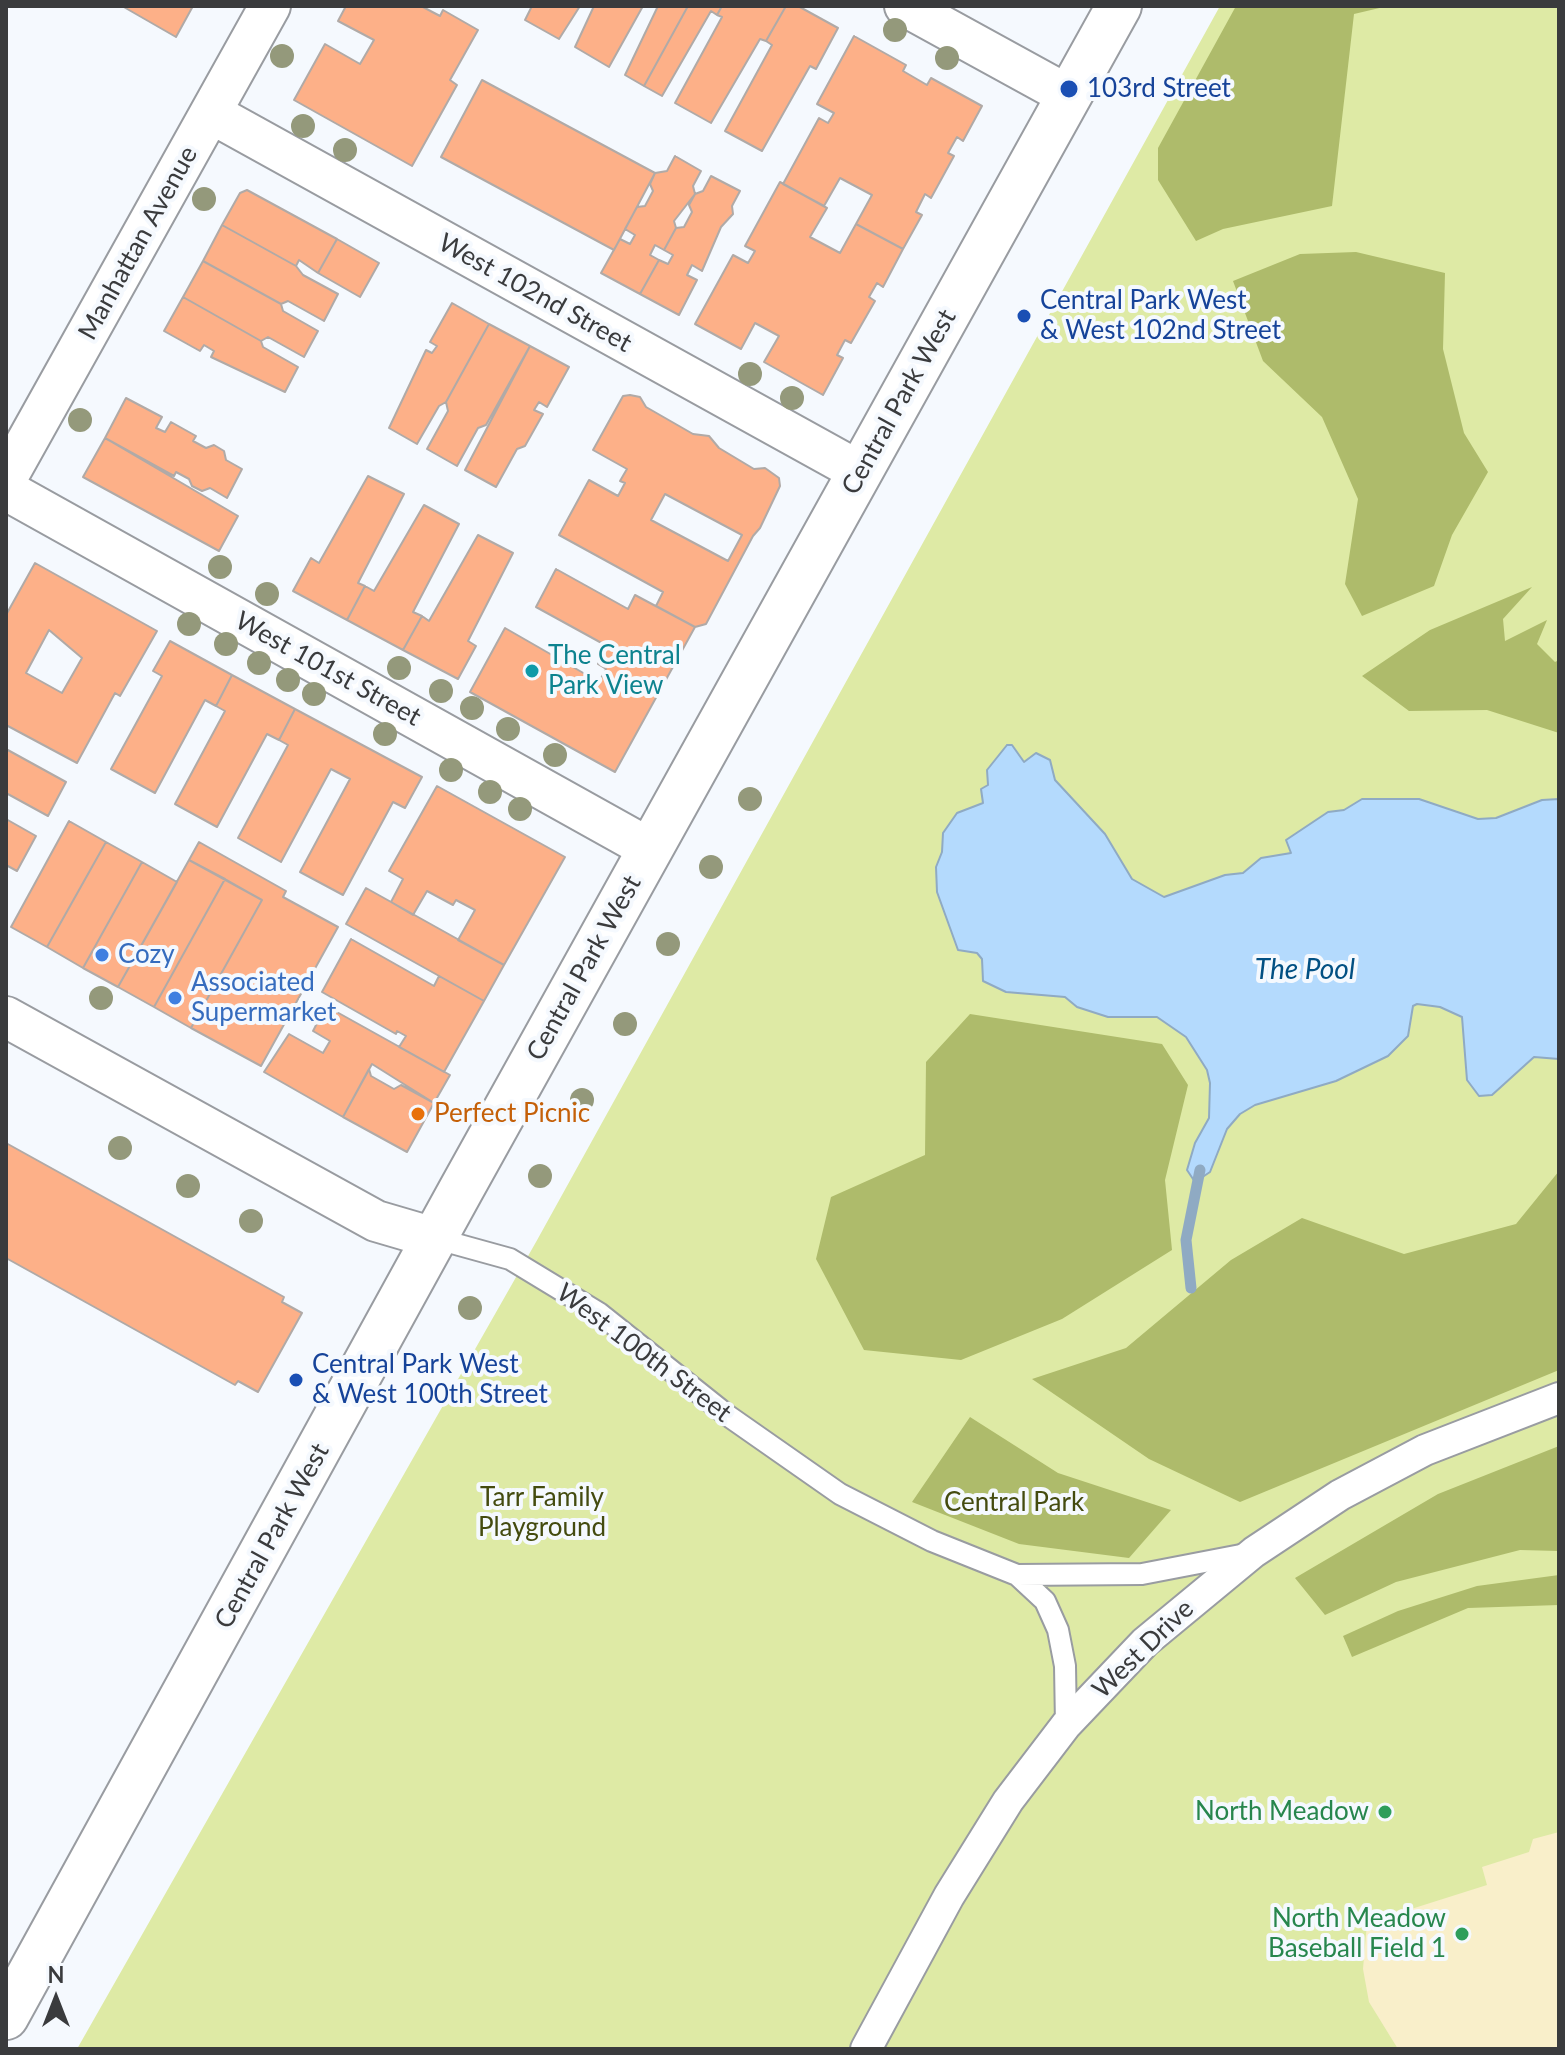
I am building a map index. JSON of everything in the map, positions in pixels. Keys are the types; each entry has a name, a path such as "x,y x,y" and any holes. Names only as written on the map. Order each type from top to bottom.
{"main road":[{"name":"Central Park West","path":"6,2017 434,1238 1119,6"}],"street":[{"name":"Manhattan Avenue","path":"6,479 270,6"},
{"path":"905,6 1069,96"},
{"name":"West 102nd Street","path":"211,113 860,472"},
{"name":"West 101st Street","path":"6,490 650,849"},
{"name":"West 100th Street","path":"6,1017 376,1221 434,1238"},
{"name":"West Drive","path":"866,2049 978,1846 1008,1801 1066,1725 1145,1642 1254,1552 1340,1495 1470,1430 1559,1398"}],"lane":[{"name":"West 100th Street","path":"434,1238 510,1259 620,1328 727,1415 840,1494 932,1541 1017,1575 1045,1601 1058,1630 1065,1666 1066,1725"},
{"name":"West 100th Street","path":"1017,1575 1142,1574 1254,1552"}],"green space":[{"name":"Central Park","path":"1220,6 1559,6 1559,2049 77,2049 536,1242"},
{"path":"1236,6 1388,6 1354,14 1332,206 1223,229 1196,241 1158,180 1158,148"},
{"path":"1356,252 1445,273 1443,349 1464,433 1488,472 1452,535 1434,586 1362,616 1345,584 1358,499 1322,417 1263,361 1233,281 1300,254"},
{"path":"1532,587 1503,619 1505,641 1547,620 1537,644 1555,662 1559,660 1559,733 1487,710 1409,711 1362,676 1430,630"},
{"path":"970,1014 1162,1044 1188,1085 1165,1180 1172,1250 1062,1319 961,1360 864,1350 816,1259 831,1197 925,1155 926,1062"},
{"path":"1559,1171 1559,1370 1240,1502 1149,1459 1032,1379 1126,1348 1231,1260 1302,1218 1404,1254 1516,1224"},
{"path":"970,1417 1058,1473 1171,1510 1129,1558 1019,1544 912,1502"},
{"path":"1559,1446 1559,1551 1520,1550 1396,1582 1325,1615 1295,1578 1438,1494"},
{"path":"1559,1575 1559,1605 1468,1608 1352,1657 1343,1636 1398,1611 1477,1586"}],"sand":[{"name":"North Meadow Baseball Field 1","path":"1559,1832 1559,2049 1398,2049 1369,2002 1363,1969 1367,1923 1487,1885 1482,1867 1529,1852 1533,1839"}],"water":[{"name":"The Pool","path":"1007,745 1012,745 1024,762 1036,753 1050,760 1055,780 1105,834 1132,879 1164,897 1225,875 1243,873 1261,858 1291,853 1286,840 1328,812 1344,810 1362,799 1419,799 1478,819 1496,818 1542,800 1559,799 1559,1059 1534,1057 1492,1095 1479,1096 1467,1080 1462,1017 1440,1007 1417,1004 1413,1006 1408,1036 1388,1056 1336,1081 1255,1105 1240,1114 1227,1129 1210,1172 1195,1182 1187,1170 1195,1143 1209,1118 1210,1083 1207,1070 1186,1037 1157,1017 1108,1017 1077,1007 1065,997 1006,992 983,981 982,959 977,953 958,950 937,892 936,867 942,852 943,833 957,813 983,803 981,789 988,785 987,770"}],"building":[{"path":"122,6 193,6 176,37"},
{"path":"346,6 421,6 440,16 443,10 478,30 450,80 457,85 412,166 294,100 325,44 360,64 374,40 338,21"},
{"path":"532,6 580,6 559,39 525,20"},
{"path":"594,6 643,6 609,67 575,47"},
{"path":"658,6 688,6 644,86 625,75"},
{"path":"688,6 722,6 717,15 711,11 662,96 644,86"},
{"path":"722,6 786,6 766,41 760,39 711,123 675,103 722,17 717,15"},
{"path":"786,6 798,6 838,28 816,69 810,66 762,151 725,131 772,45 766,41"},
{"path":"854,36 906,65 903,71 927,85 931,78 982,106 963,141 957,137 948,153 954,156 931,198 925,194 916,212 922,215 903,249 856,224 872,195 840,178 824,206 783,184 819,118 828,123 834,113 817,104"},
{"path":"482,80 655,173 614,250 441,157"},
{"path":"675,156 701,171 693,186 695,194 674,221 676,228 664,250 655,245 650,255 659,260 640,294 601,273 620,239 630,244 635,235 625,229 637,207 645,206 653,191 650,184 655,173 667,171"},
{"path":"711,176 740,191 732,206 733,214 721,227 702,271 692,265 687,275 697,280 679,315 640,294 659,260 668,264 673,255 664,250 676,228 684,227 692,212 689,205 695,194 703,191"},
{"path":"780,182 827,208 810,237 840,253 856,224 903,249 883,287 877,283 869,297 875,301 851,343 845,340 837,355 843,358 823,395 764,362 779,336 755,323 741,349 695,324 733,255 748,263 755,251 745,246"},
{"path":"247,190 337,239 318,273 299,260 296,266 222,225 240,193"},
{"path":"222,225 296,266 303,275 338,294 324,321 288,301 281,304 203,261"},
{"path":"337,239 379,263 360,297 318,273"},
{"path":"203,261 281,304 283,311 318,331 304,357 268,337 261,341 183,297"},
{"path":"183,297 261,341 263,347 298,367 285,392 211,357 214,351 204,345 200,351 164,331"},
{"path":"452,303 489,324 446,402 439,406 417,444 389,428 426,350 432,353 437,346 430,342"},
{"path":"489,324 530,346 486,425 478,428 457,466 427,449 448,411 446,402"},
{"path":"530,346 569,367 547,407 539,402 534,410 543,414 525,446 517,449 496,487 465,470"},
{"path":"623,396 640,397 646,407 693,434 709,436 719,448 754,469 765,468 779,478 780,486 760,528 706,624 695,627 656,606 663,592 559,535 589,480 618,496 625,483 620,481 627,469 593,450","holes":["665,494 742,535 728,561 651,520"]},
{"path":"126,398 162,417 156,428 165,432 171,422 196,436 193,441 206,448 214,445 224,451 226,460 242,469 227,498 210,488 202,491 192,486 189,479 176,472 174,476 105,438"},
{"path":"105,438 238,516 219,551 83,477"},
{"path":"368,476 404,494 358,583 365,586 347,620 293,591 311,558 319,563"},
{"path":"424,505 459,524 413,612 422,616 403,650 347,620 365,586 374,591"},
{"path":"478,535 513,553 468,641 476,646 458,679 403,650 422,616 429,621"},
{"path":"35,563 157,631 120,696 115,693 77,763 6,725 6,615","holes":["49,630 82,658 62,693 26,673"]},
{"name":"The Central Park View","path":"556,569 628,609 635,595 695,627 615,772 470,692 505,628 599,682 606,669 598,664 607,646 536,607"},
{"path":"170,641 232,675 216,706 205,700 155,793 111,769 162,676 153,671"},
{"path":"232,675 295,709 279,740 267,734 217,827 175,804 225,711 216,706"},
{"path":"295,709 422,777 405,808 393,802 343,895 300,872 350,779 331,769 281,862 238,838 288,745 279,740"},
{"path":"6,749 66,782 48,816 6,793"},
{"path":"437,786 565,857 504,965 458,940 475,910 456,900 453,905 427,891 413,915 391,902 403,879 389,871"},
{"path":"6,819 36,836 17,871 6,865"},
{"path":"69,821 106,842 47,947 11,927"},
{"path":"106,842 142,862 83,968 47,947"},
{"path":"199,842 286,891 283,897 338,927 261,1066 191,1028 262,900 189,860"},
{"path":"189,860 225,879 154,1007 118,987"},
{"path":"142,862 177,882 118,987 83,968"},
{"path":"225,879 262,900 191,1028 154,1007"},
{"path":"366,888 504,965 484,1001 346,924"},
{"path":"351,939 434,986 439,976 484,1001 444,1072 399,1047 406,1036 397,1031 396,1034 322,992"},
{"path":"326,1006 450,1075 434,1103 372,1064 343,1117 264,1072 289,1034 323,1053 330,1041 313,1031"},
{"path":"369,1069 371,1076 394,1089 401,1085 434,1103 407,1152 343,1117"},
{"path":"6,1143 284,1297 282,1302 302,1313 258,1392 238,1381 235,1385 6,1258"}],"waterway":[{"path":"1191,1288 1186,1240 1200,1170"}],"place":[{"name":"103rd Street","path":"1069,89"},
{"name":"Central Park West & West 102nd Street","path":"1024,316"},
{"name":"The Central Park View","path":"532,671"},
{"name":"Cozy","path":"102,955"},
{"name":"Associated Supermarket","path":"175,998"},
{"name":"Perfect Picnic","path":"418,1114"},
{"name":"Central Park West & West 100th Street","path":"296,1380"},
{"name":"North Meadow","path":"1385,1812"},
{"name":"North Meadow Baseball Field 1","path":"1462,1934"}],"park label":[{"name":"Tarr Family Playground","path":"542,1513"}]}
